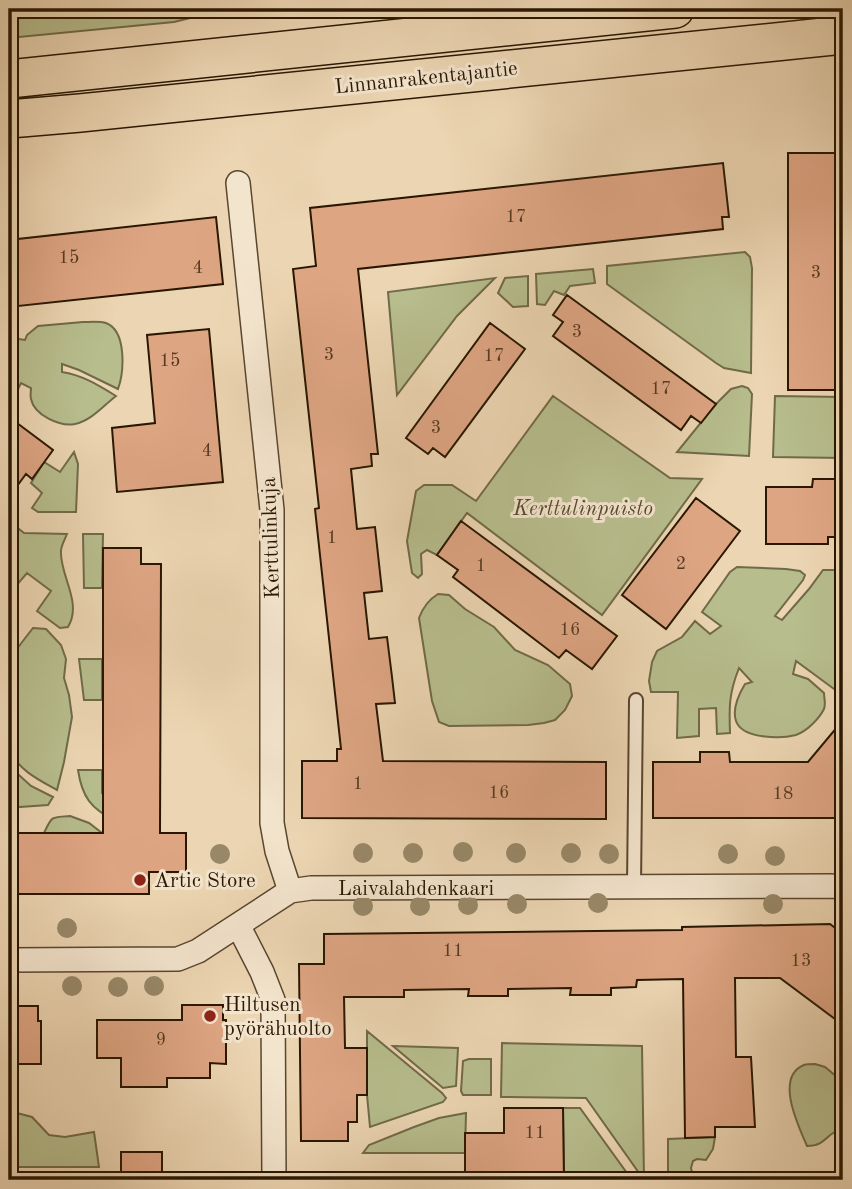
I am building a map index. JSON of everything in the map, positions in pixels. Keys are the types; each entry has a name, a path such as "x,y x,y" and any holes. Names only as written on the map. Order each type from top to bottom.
{"main road":[{"name":"Linnanrakentajantie","path":"9,79 675,9"},
{"name":"Linnanrakentajantie","path":"9,119 843,35"}],"street":[{"name":"Kerttulinkuja","path":"238,183 272,510 272,823 276,851 289,891"},
{"name":"Laivalahdenkaari","path":"9,960 178,959 198,951 289,891 312,888 843,887"},
{"path":"238,925 273,1000 274,1180"}],"lane":[{"path":"634,887 636,700"}],"green space":[{"path":"9,9 278,9 206,14 174,22 9,38"},
{"path":"745,252 750,257 752,268 751,373 724,368 607,284 607,266"},
{"path":"593,269 595,283 570,286 564,295 554,291 545,305 537,304 536,274"},
{"path":"528,276 528,306 513,307 498,293 505,278"},
{"path":"495,278 457,316 397,395 388,292"},
{"path":"106,323 118,334 122,353 120,382 118,389 62,364 62,372 83,378 116,396 86,420 75,424 62,424 48,419 37,410 31,399 31,388 21,383 17,391 9,388 9,328 12,328 14,333 12,338 25,340 38,326"},
{"path":"742,386 748,388 752,394 749,456 677,452 716,404 731,389"},
{"name":"Kerttulinpuisto","path":"553,396 670,478 702,479 602,615 467,513 437,555 427,550 421,554 422,574 418,578 412,573 407,541 416,491 424,485 452,485 476,501"},
{"path":"775,396 843,397 843,458 773,457"},
{"path":"74,452 78,464 76,512 38,512 32,508 42,493 31,483 44,462 60,472"},
{"path":"9,521 24,533 67,534 61,550 61,559 72,598 72,618 68,627 60,628 37,611 51,591 27,573 9,594"},
{"path":"83,534 103,534 102,588 84,588"},
{"path":"737,567 786,569 800,571 805,575 775,616 782,620 823,570 838,570 843,573 843,686 834,689 796,661 793,674 808,679 824,693 824,709 812,724 796,735 763,736 746,731 736,721 738,697 745,684 752,682 739,668 730,700 730,733 717,734 716,708 699,709 699,736 677,738 678,692 651,692 649,681 652,662 657,651 682,637 695,621 710,634 721,626 702,612 730,572"},
{"path":"438,594 449,595 465,609 494,627 515,650 548,665 570,684 572,696 565,710 555,720 528,725 449,726 439,722 432,701 419,618 426,604"},
{"path":"33,628 46,629 61,645 66,659 64,678 72,717 57,790 23,769 9,750 9,659"},
{"path":"79,659 102,659 102,700 84,700"},
{"path":"9,766 31,786 53,797 48,805 9,805"},
{"path":"78,770 102,770 102,793 116,793 116,821 100,812 89,801 82,788"},
{"path":"70,816 89,823 102,833 44,833 53,818"},
{"path":"367,1031 442,1093 446,1098 443,1102 370,1127"},
{"path":"502,1043 642,1046 644,1180 586,1098 501,1097"},
{"path":"393,1046 458,1048 456,1086 443,1088"},
{"path":"491,1059 491,1095 463,1095 463,1061"},
{"path":"804,1065 825,1067 843,1082 843,1130 833,1133 819,1144 807,1146 791,1103 791,1080 795,1071"},
{"path":"563,1108 580,1108 632,1180 564,1180"},
{"path":"9,1111 32,1117 49,1135 65,1137 94,1132 99,1167 14,1167 12,1180 9,1180"},
{"path":"466,1113 465,1153 363,1153 369,1145 414,1127 439,1118"},
{"path":"715,1137 713,1149 706,1160 693,1161 693,1177 700,1180 668,1180 668,1139"}],"building":[{"path":"788,153 843,153 843,390 788,390"},
{"path":"723,163 729,217 722,217 723,229 358,269 378,454 371,454 372,466 351,469 357,529 375,527 382,591 364,593 369,639 387,637 395,703 376,704 383,761 606,762 606,819 302,818 302,761 337,761 337,749 341,749 293,269 316,266 310,208"},
{"path":"216,217 223,284 9,307 9,240"},
{"path":"567,295 716,404 701,423 691,416 681,430 553,336 563,322 553,315"},
{"path":"490,323 525,349 445,457 433,448 428,454 406,438"},
{"path":"209,329 223,482 117,492 112,428 155,423 147,335"},
{"path":"9,417 53,450 32,479 26,474 9,497"},
{"path":"813,479 843,479 843,537 828,537 828,544 766,544 766,487 812,487"},
{"path":"696,498 740,531 666,629 622,595"},
{"path":"461,521 617,636 592,669 566,650 559,658 453,577 458,570 437,555"},
{"path":"103,548 141,548 141,564 161,564 160,833 186,833 186,872 149,872 149,894 9,894 9,833 103,833"},
{"path":"843,720 843,818 653,818 653,762 700,762 700,752 729,752 730,762 808,762"},
{"path":"830,924 843,934 843,1025 780,978 735,978 736,1057 751,1057 755,1127 715,1127 715,1137 685,1138 683,979 637,980 636,987 611,988 611,995 570,995 571,988 508,989 508,996 468,996 469,989 404,990 404,997 344,997 345,1048 367,1048 367,1095 357,1095 357,1122 348,1122 348,1141 301,1141 299,964 324,964 324,934 682,930 682,927"},
{"path":"182,1005 223,1005 223,1020 226,1020 226,1064 210,1063 210,1078 167,1078 167,1087 121,1087 121,1058 97,1058 97,1020 182,1020"},
{"path":"9,1006 38,1006 38,1021 41,1021 41,1064 9,1064"},
{"path":"504,1108 563,1108 564,1180 465,1180 465,1133 504,1133"},
{"path":"121,1152 162,1152 162,1180 121,1180"}],"place":[{"name":"Artic Store","path":"140,880"},
{"name":"Hiltusen pyörähuolto","path":"210,1016"}]}
